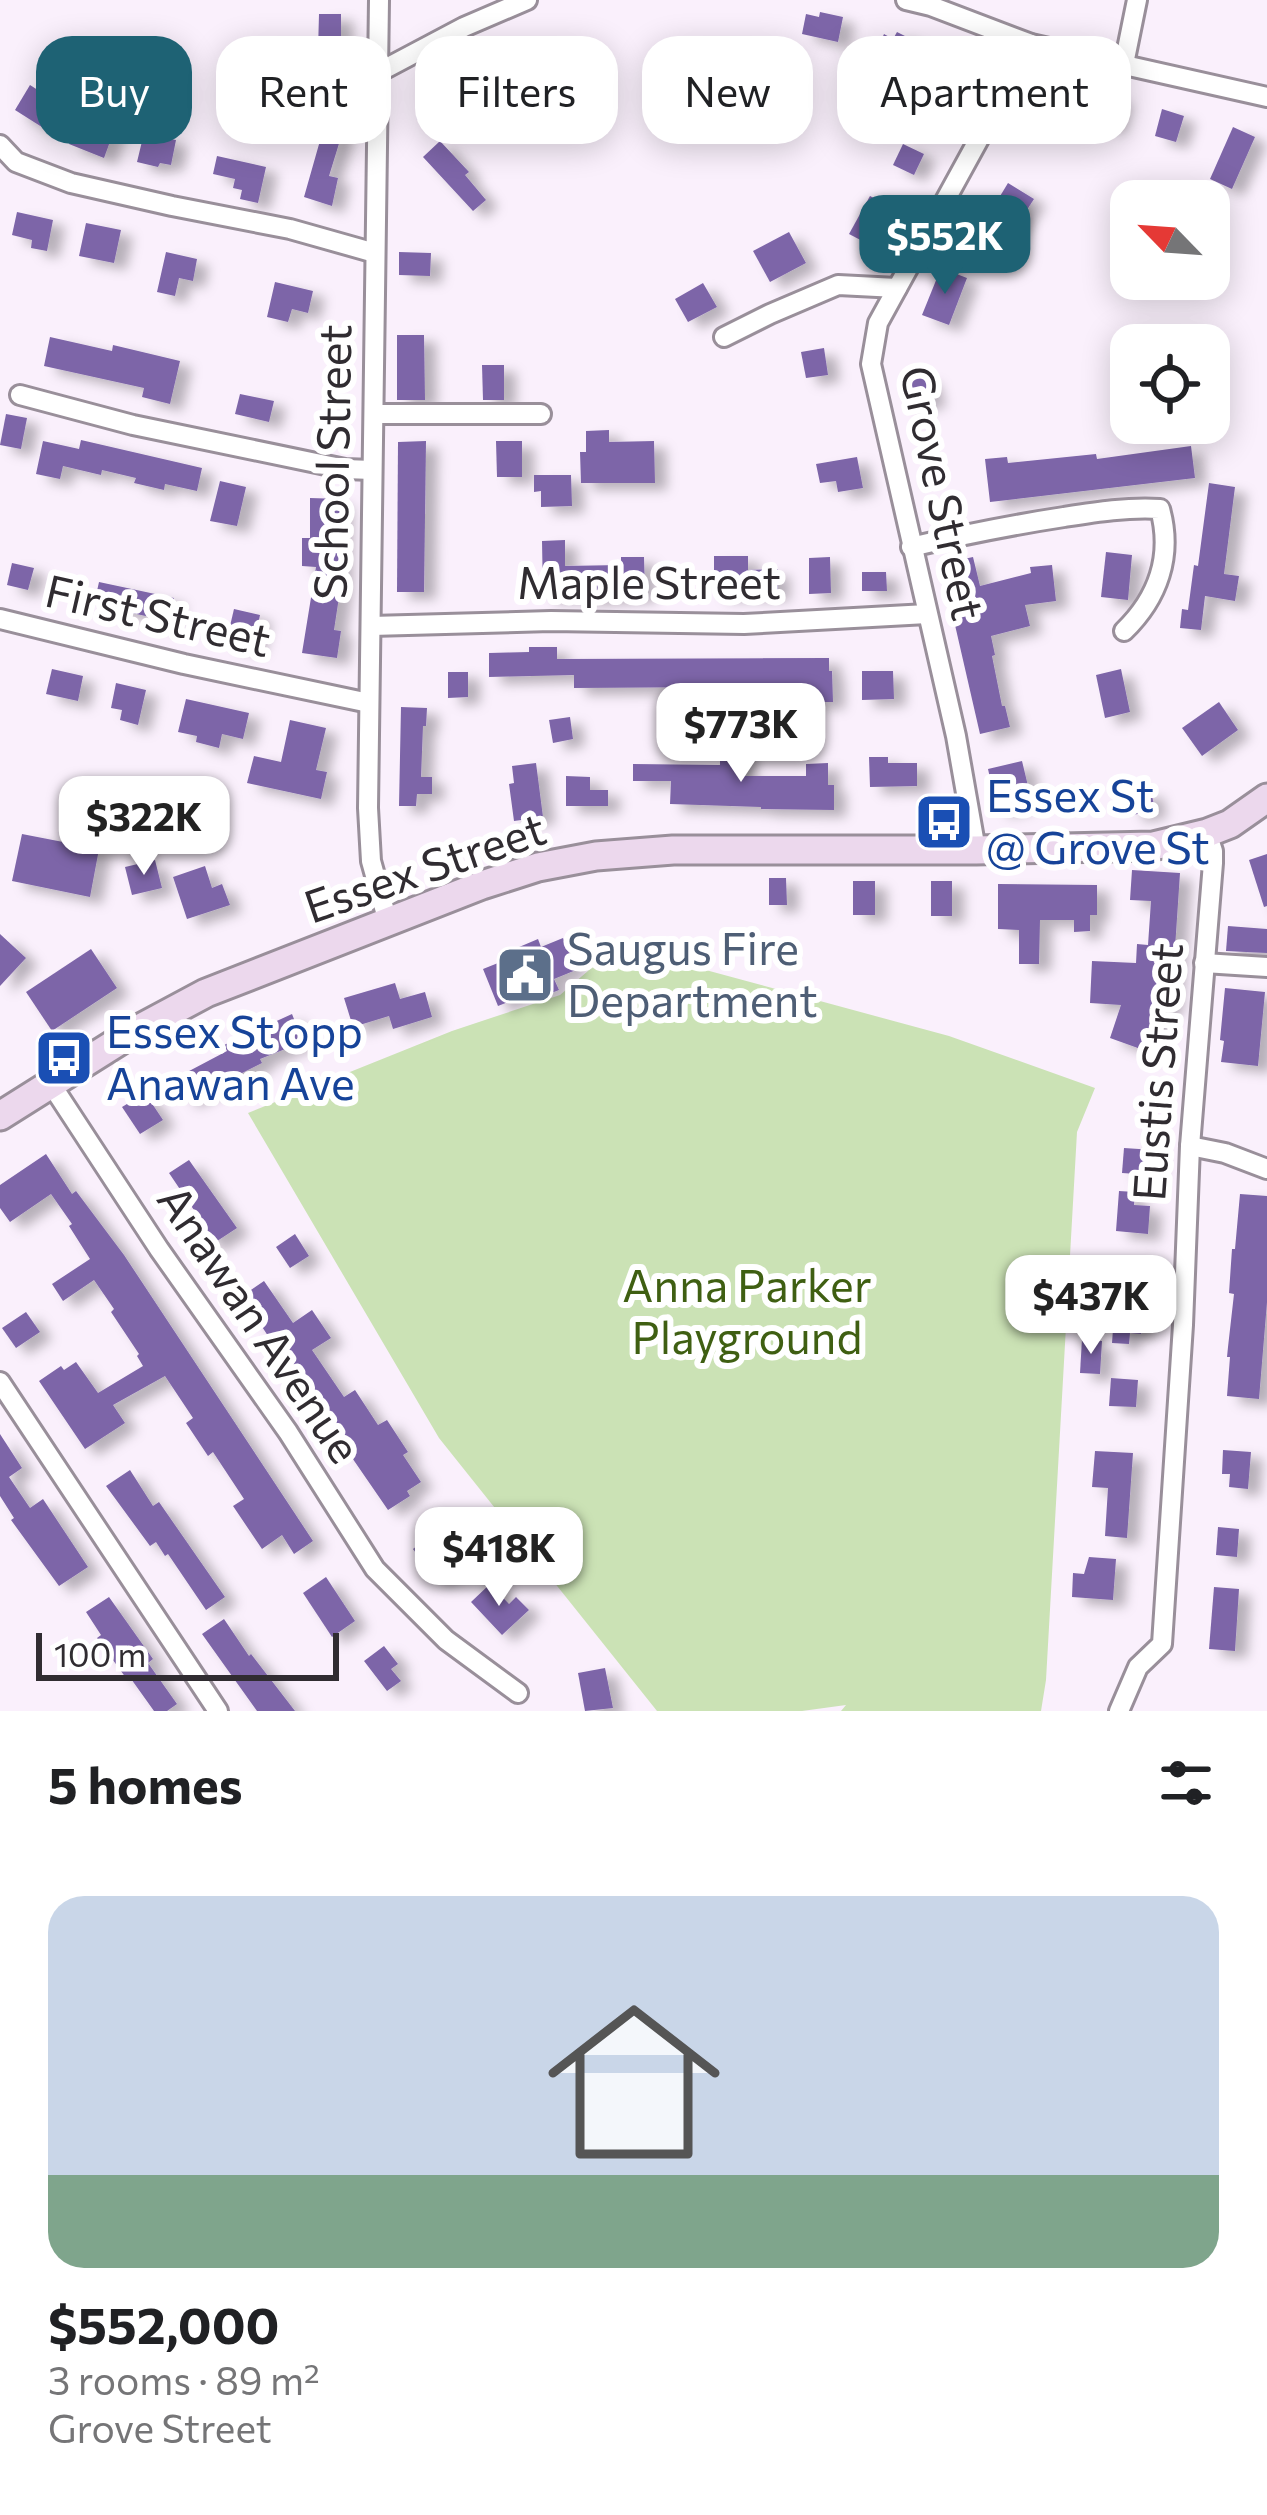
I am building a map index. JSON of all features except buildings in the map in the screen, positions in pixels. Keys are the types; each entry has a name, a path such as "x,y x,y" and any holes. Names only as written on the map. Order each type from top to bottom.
{"main road":[{"name":"Essex Street","path":"0,1116 135,1031 232,981 514,874 596,856 673,850 1138,847 1207,833 1267,798"}],"street":[{"name":"School Street","path":"379,0 379,36"},
{"path":"391,66 527,0"},
{"path":"906,0 1010,36"},
{"path":"1130,36 1137,0"},
{"path":"1131,66 1267,97"},
{"name":"School Street","path":"377,144 370,853 388,922"},
{"name":"Grove Street","path":"976,144 878,322 871,364 956,736 976,850"},
{"path":"0,145 16,162 71,183 290,229 375,253"},
{"path":"724,337 838,285 897,288"},
{"path":"20,395 133,425 345,469 372,470"},
{"path":"374,414 541,414"},
{"path":"911,547 990,528 1160,509 1167,542 1156,589 1124,631"},
{"name":"Maple Street","path":"370,626 550,620 744,624 927,614"},
{"name":"First Street","path":"0,619 369,703"},
{"name":"Eustis Street","path":"1119,1711 1138,1667 1162,1644 1190,1146 1214,862 1207,833"},
{"path":"1204,963 1267,967"},
{"name":"Anawan Avenue","path":"51,1084 159,1249 288,1432 375,1569 446,1640 518,1693"},
{"path":"1190,1146 1267,1169"},
{"path":"0,1382 218,1711"}],"green space":[{"name":"Anna Parker Playground","path":"617,946 949,1036 1095,1088 1077,1132 1041,1711 841,1711 846,1705 802,1711 657,1711 439,1438 248,1113 452,1031 560,995"}],"place":[{"name":"Essex St @ Grove St","path":"944,822"},
{"name":"Saugus Fire Department","path":"525,975"},
{"name":"Essex St opp Anawan Ave","path":"64,1058"}]}
